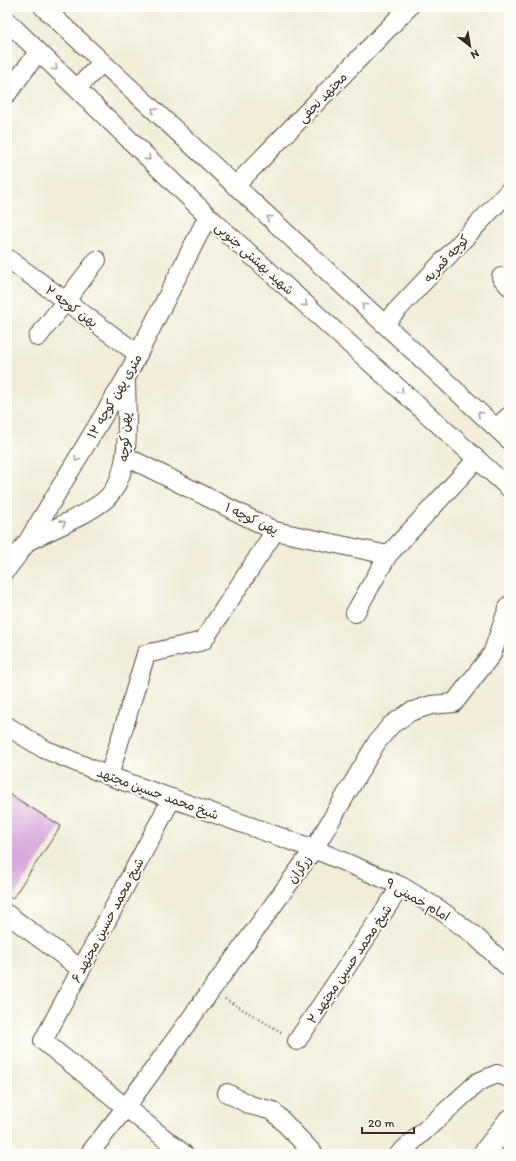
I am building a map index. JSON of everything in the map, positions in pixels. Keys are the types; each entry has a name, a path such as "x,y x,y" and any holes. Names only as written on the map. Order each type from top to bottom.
{"main road":[{"path":"484,1154 509,1121"}],"street":[{"path":"43,7 502,434 509,416"},
{"name":"مجتهد نجفی","path":"235,186 409,7"},
{"name":"شهید بهشتی جنوبی","path":"7,21 208,216 509,488"},
{"path":"7,94 38,52"},
{"path":"77,88 102,63"},
{"name":"کوچه قمریه","path":"384,324 509,191"},
{"name":"۱۲ متری پهن کوچه","path":"7,569 28,542 126,378 208,216"},
{"name":"پهن کوچه ۲","path":"7,258 138,354"},
{"path":"38,337 97,260"},
{"name":"پهن کوچه","path":"28,542 92,508 106,499 116,486 123,472 125,456 126,378"},
{"name":"پهن کوچه ۱","path":"125,456 275,530 388,555"},
{"path":"355,614 388,555 477,459"},
{"path":"109,776 146,654 203,641 275,530"},
{"name":"زرگران","path":"89,1154 126,1107 314,849 377,742 391,725 410,712 431,705 454,704 492,654 509,605"},
{"name":"شیخ محمد حسین مجتهد","path":"7,726 44,749 109,776 314,849"},
{"name":"شیخ محمد حسین مجتهد ۶","path":"126,1107 43,1041 172,798"},
{"name":"امام خمینی ۹","path":"314,849 401,886 439,909 475,936 509,968"},
{"name":"شیخ محمد حسین مجتهد ۲","path":"297,1041 401,886"},
{"path":"7,914 81,969"},
{"path":"399,1154 478,1082 497,1074 509,1078"},
{"path":"228,1093 250,1105 273,1111 314,1154"},
{"path":"126,1107 184,1154"}],"path":[{"path":"211,991 297,1041"}],"building":[{"path":"7,793 61,826 12,899 7,895"}]}
